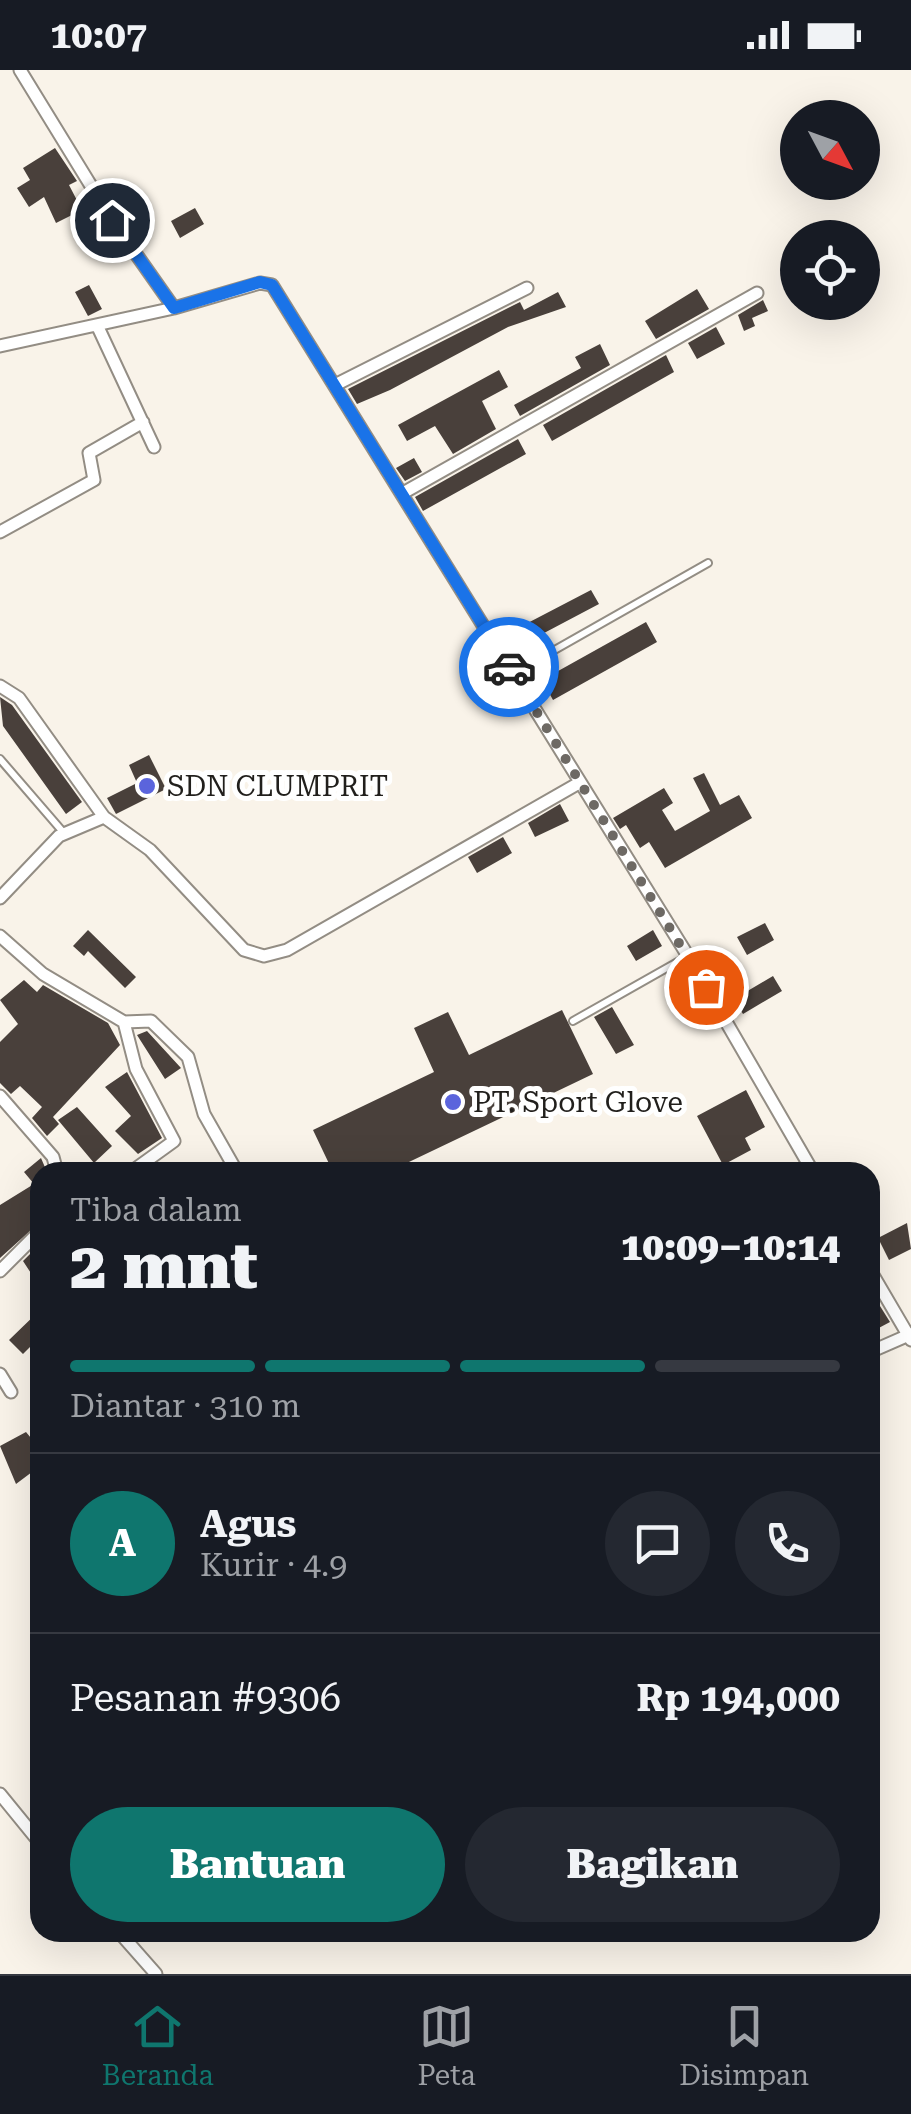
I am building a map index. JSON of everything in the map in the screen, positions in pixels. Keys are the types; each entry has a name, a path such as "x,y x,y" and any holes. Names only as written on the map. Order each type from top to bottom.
{"street":[{"path":"20,70 112,220 174,308"},
{"path":"0,346 174,308 260,282 272,285 688,956 808,1162"},
{"path":"335,385 527,288"},
{"path":"404,493 757,293"},
{"path":"97,325 154,447"},
{"path":"0,532 94,480 88,453 142,422"},
{"path":"0,686 19,698 104,817 150,850 244,950 274,956 578,783"},
{"path":"0,898 64,833 104,817"},
{"path":"0,936 54,981 124,1022 150,1021 188,1057 204,1114 231,1162"},
{"path":"124,1022 136,1069 174,1141 145,1162"},
{"path":"0,1096 54,1162"},
{"path":"0,1271 30,1240"},
{"path":"880,1287 910,1337 880,1348"},
{"path":"0,1374 11,1392"},
{"path":"0,1794 30,1831"},
{"path":"128,1942 156,1974"}],"lane":[{"path":"513,674 708,564"},
{"path":"0,759 64,833"},
{"path":"573,1020 688,956"}],"building":[{"path":"55,148 77,181 69,185 82,210 56,223 44,197 29,207 17,188 30,180 23,168"},
{"path":"195,208 204,224 180,238 171,221"},
{"path":"89,285 102,309 88,316 75,292"},
{"path":"697,289 709,309 656,339 645,321"},
{"path":"558,292 566,307 508,327 390,390 357,404 348,389 520,302 524,310"},
{"path":"763,300 768,311 752,318 755,326 744,331 738,315"},
{"path":"716,327 725,344 697,359 688,343"},
{"path":"600,344 610,365 520,416 514,405 581,368 575,357"},
{"path":"666,355 674,372 552,441 543,425"},
{"path":"499,370 508,387 482,401 496,429 453,454 435,426 407,441 398,425"},
{"path":"518,439 526,454 423,511 415,497"},
{"path":"414,458 422,472 405,481 396,468"},
{"path":"591,590 599,604 510,651 501,637"},
{"path":"646,622 657,642 553,700 542,680"},
{"path":"0,697 12,705 82,802 66,814 3,726"},
{"name":"SDN CLUMPRIT","path":"149,755 166,789 116,814 107,798 137,783 129,765"},
{"path":"704,773 720,805 739,795 752,818 665,868 649,842 640,848 626,825 620,829 613,818 664,788 673,803 662,810 675,831 710,811 693,778"},
{"path":"560,804 569,821 535,837 528,823"},
{"path":"503,837 512,853 477,873 468,857"},
{"path":"765,923 774,940 747,955 737,937"},
{"path":"88,930 136,977 125,988 88,951 84,956 73,946"},
{"path":"653,930 662,946 636,961 627,946"},
{"path":"773,976 782,991 743,1014 734,999"},
{"path":"24,980 37,992 43,985 108,1023 120,1045 53,1117 59,1124 47,1136 32,1118 42,1107 20,1086 11,1094 0,1083 0,1042 18,1024 0,1000"},
{"path":"612,1007 634,1045 616,1054 594,1017"},
{"name":"PT. Sport Glove","path":"562,1010 593,1074 409,1162 328,1162 313,1130 434,1072 414,1028 448,1012 469,1055"},
{"path":"147,1031 181,1068 165,1079 137,1035"},
{"path":"127,1072 162,1138 138,1154 115,1131 131,1116 105,1087"},
{"path":"746,1090 765,1127 745,1138 751,1150 721,1162 697,1116"},
{"path":"77,1107 112,1146 93,1162 58,1120"},
{"path":"30,1186 30,1231 0,1258 0,1205"},
{"path":"907,1223 911,1249 889,1260 880,1237"},
{"path":"880,1306 890,1322 880,1327"},
{"path":"30,1320 30,1347 23,1354 9,1340"},
{"path":"26,1432 30,1437 30,1474 16,1484 0,1446"}],"way so far":[{"path":"509,667 706,987"}],"place":[{"name":"SDN CLUMPRIT","path":"147,786"},
{"name":"PT. Sport Glove","path":"453,1102"}],"route":[{"path":"112,220 174,308 260,282 272,285 509,667"}]}
